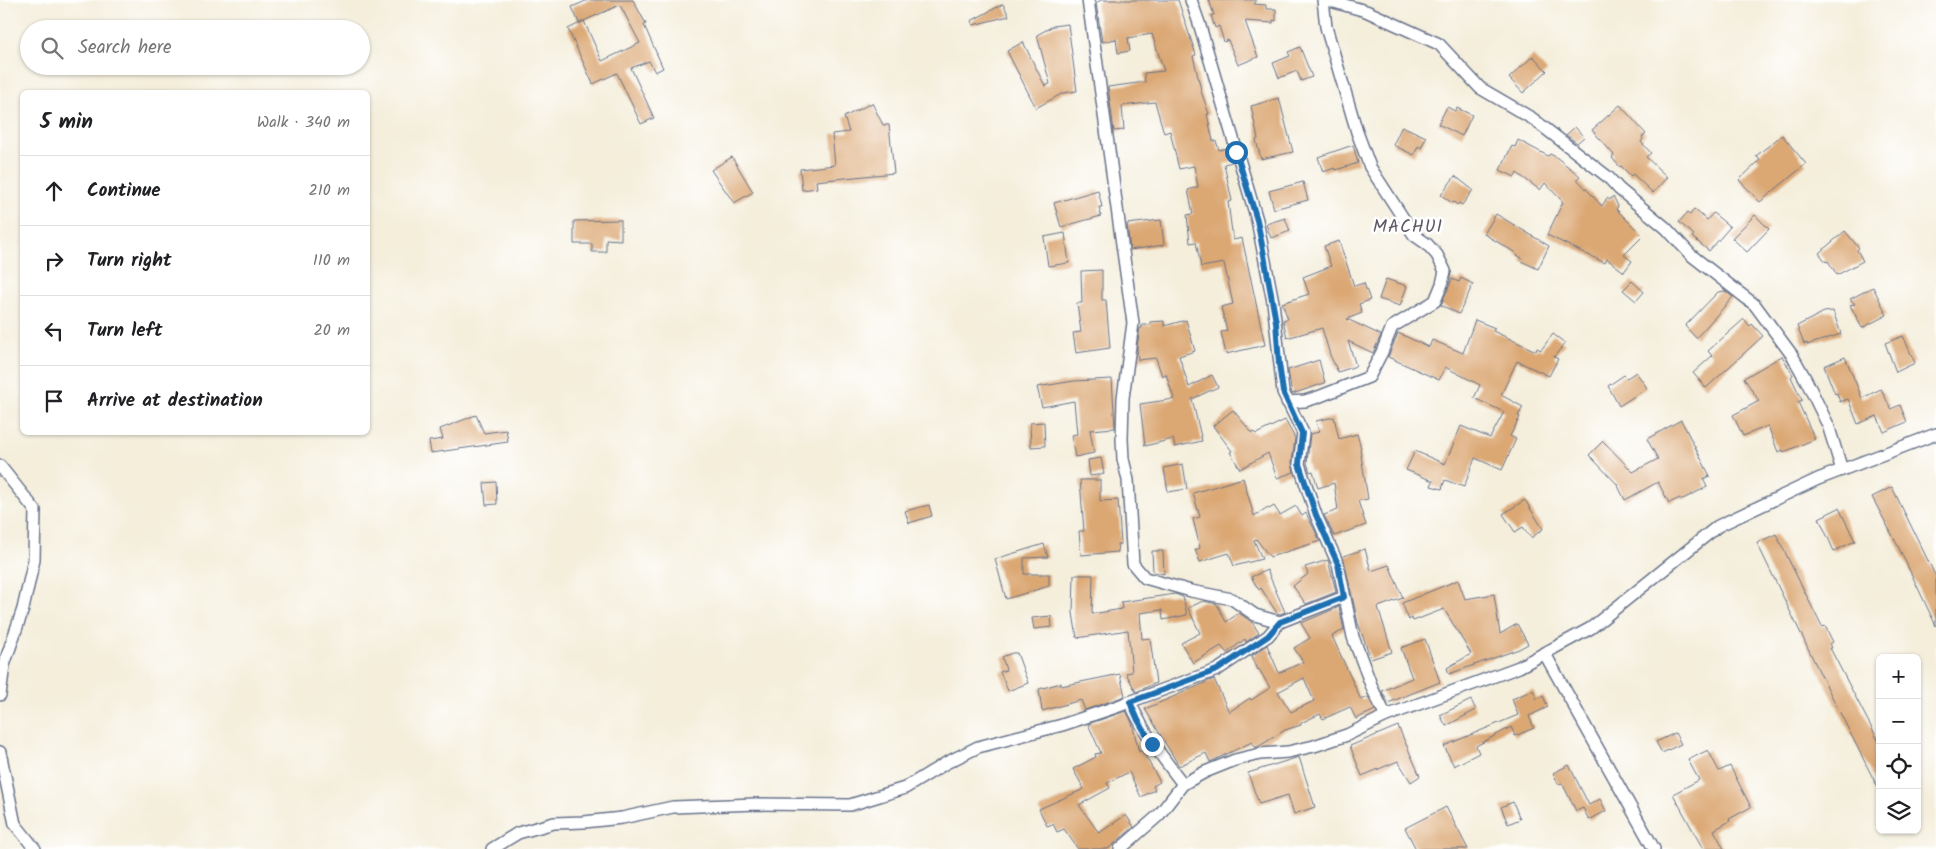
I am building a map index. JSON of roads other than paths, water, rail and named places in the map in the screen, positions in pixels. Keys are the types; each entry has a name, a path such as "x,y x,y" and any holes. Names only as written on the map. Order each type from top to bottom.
{"street":[{"path":"1088,0 1133,323 1123,398 1122,439 1123,459 1128,480 1133,564 1146,578 1191,591 1232,599 1255,616 1280,622"},
{"path":"1191,0 1257,220 1273,302 1283,392 1302,433 1299,464 1316,515 1338,564 1353,637 1373,690 1386,716"},
{"path":"1288,402 1305,401 1318,397 1369,377 1392,327 1435,301 1445,272 1437,255 1427,244 1414,235 1370,167 1357,132 1326,27 1323,0"},
{"path":"1327,0 1366,11 1439,44 1480,88 1533,119 1608,177 1619,189 1666,228 1691,255 1755,305 1781,339 1806,380 1828,425 1842,470"},
{"path":"1120,849 1159,815 1183,784 1235,760 1260,754 1288,752 1347,735 1386,716 1520,667 1591,628 1718,526 1818,479 1936,434"},
{"path":"0,466 35,510 34,560 23,609 4,665 0,694"},
{"path":"492,849 518,834 554,823 622,818 673,807 709,805 850,805 905,788 946,763 978,747 1062,725 1217,670 1268,636 1280,622 1344,597"},
{"path":"1546,654 1654,849"},
{"path":"1130,702 1152,744 1183,784"},
{"path":"0,752 15,824 35,849"}],"district":[{"name":"MACHUI","path":"1408,226"}]}
